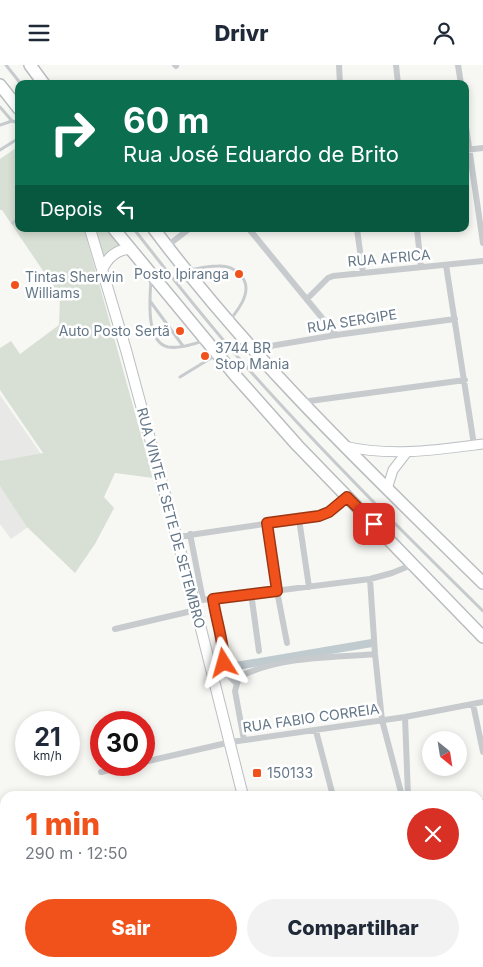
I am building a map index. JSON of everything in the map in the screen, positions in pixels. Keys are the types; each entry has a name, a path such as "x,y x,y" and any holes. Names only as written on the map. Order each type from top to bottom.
{"highway":[{"path":"30,65 41,80"},
{"path":"0,85 15,104"},
{"path":"116,232 206,340 297,445 414,564 483,640"},
{"path":"156,232 229,322 301,403 483,583"}],"main road":[{"name":"RUA VINTE E SETE DE SETEMBRO","path":"91,232 176,537 198,604 241,791"},
{"path":"102,270 105,263 115,253 130,249"}],"street":[{"path":"338,65 340,80"},
{"path":"396,65 398,80"},
{"path":"458,65 460,80"},
{"path":"469,150 483,148"},
{"path":"469,162 483,243"},
{"path":"167,246 185,232"},
{"path":"251,232 336,335"},
{"path":"358,232 363,273"},
{"path":"417,232 422,267"},
{"name":"RUA AFRICA","path":"307,299 330,277 483,261"},
{"path":"344,446 373,452 407,452 478,445 454,319 446,265"},
{"name":"RUA SERGIPE","path":"253,349 336,335 454,319"},
{"path":"301,403 465,380"},
{"path":"388,489 393,470 407,452"},
{"path":"176,537 319,516 329,512 347,497"},
{"path":"299,519 309,587"},
{"path":"267,523 287,643"},
{"path":"190,534 198,604"},
{"path":"115,629 213,599 370,579 414,564"},
{"path":"370,579 382,720 401,791"},
{"path":"251,593 259,651"},
{"path":"213,599 226,671 228,677 236,683"},
{"path":"244,740 234,691 239,677 276,664 375,654"},
{"name":"RUA FABIO CORREIA","path":"155,759 230,742 405,717 483,702"},
{"path":"474,704 483,752"},
{"path":"405,717 408,791"},
{"path":"316,731 332,791"}],"lane":[{"path":"6,65 18,80"},
{"path":"0,107 12,121 15,122"},
{"path":"0,125 12,121"},
{"path":"0,150 15,140"},
{"path":"136,232 176,284 250,371 308,434 483,611"},
{"path":"187,271 218,265 228,267 241,275 246,286 246,293 242,303 229,322"},
{"path":"151,274 150,316 153,333 158,341 168,347 184,346 206,340"},
{"path":"150,300 184,346"},
{"path":"180,377 218,354"}],"shaded area":[{"path":"15,149 15,229 2,210 0,210 0,159"},
{"path":"17,232 85,232 153,478 115,473 104,497 114,508 95,544 75,573 27,527 0,486 0,461 43,453 0,390 0,348 11,341 20,354 59,325 60,296"},
{"path":"95,232 111,232 122,246 104,261"},
{"path":"0,395 71,497 11,539 0,524"}],"waterway":[{"path":"230,667 372,643"}],"place":[{"name":"Posto Ipiranga","path":"239,274"},
{"name":"Tintas Sherwin Williams","path":"15,285"},
{"name":"Auto Posto Sertã","path":"180,331"},
{"name":"3744 BR Stop Mania","path":"205,356"},
{"name":"150133","path":"257,773"}],"route":[{"path":"224,663 224,654 216,622 213,599 240,594 277,591 267,523 319,516 329,512 347,497 374,524"}]}
